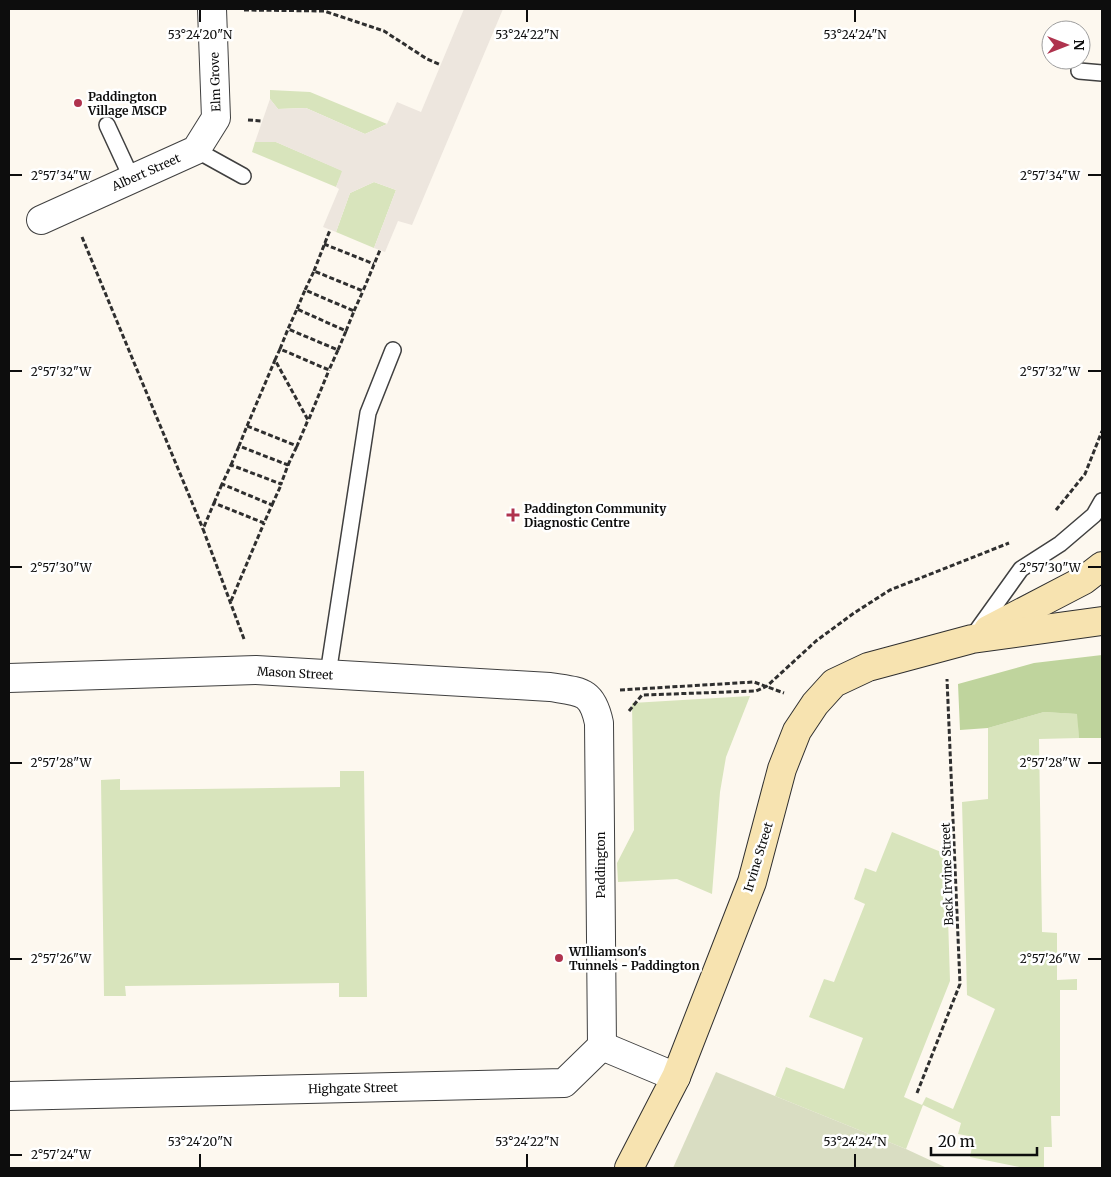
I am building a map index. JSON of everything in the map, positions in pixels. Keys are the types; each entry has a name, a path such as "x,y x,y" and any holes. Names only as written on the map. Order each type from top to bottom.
{"main road":[{"path":"972,638 1084,580 1102,566"},
{"path":"972,638 1102,621"},
{"name":"Irvine Street","path":"629,1168 676,1078 752,882 782,769 797,731 815,704 834,683 868,667 972,638"}],"street":[{"name":"Elm Grove","path":"196,150 216,118 212,9"},
{"name":"Albert Street","path":"41,220 196,150"},
{"name":"Mason Street","path":"9,678 256,670 550,687 580,692"},
{"name":"Paddington","path":"580,692 595,704 599,724 602,1046"},
{"path":"602,1046 676,1078"},
{"name":"Highgate Street","path":"9,1096 564,1084 602,1046"}],"lane":[{"path":"1079,70 1102,73"},
{"path":"107,125 132,179"},
{"path":"196,150 243,176"},
{"path":"328,674 368,412 393,350"},
{"path":"972,638 1021,569 1067,538 1094,515 1102,501"}],"path":[{"path":"212,9 324,11 384,31 427,59 441,65"},
{"path":"70,207 203,529 256,670"},
{"path":"203,529 330,230"},
{"path":"324,244 374,264"},
{"path":"230,602 380,250"},
{"path":"314,271 363,291"},
{"path":"306,290 354,311"},
{"path":"297,309 346,331"},
{"path":"288,329 338,350"},
{"path":"280,349 329,370"},
{"path":"275,360 308,420"},
{"path":"247,426 297,446"},
{"path":"1054,513 1085,474 1102,431"},
{"path":"239,446 288,465"},
{"path":"230,465 281,484"},
{"path":"222,484 272,504"},
{"path":"214,504 264,523"},
{"path":"599,724 610,718 626,714 642,695 756,691 768,686 816,641 890,590 1010,543"},
{"name":"Back Irvine Street","path":"917,1093 960,984 950,698 943,646"},
{"path":"580,692 754,682 815,704"}],"green space":[{"path":"270,90 310,92 387,124 365,134 306,108 278,109 270,99"},
{"path":"255,142 276,142 343,171 336,187 252,152"},
{"path":"374,182 396,190 374,248 336,232 350,193"},
{"path":"1102,655 1102,738 1079,738 1077,714 1044,712 988,728 960,730 958,684 1034,663"},
{"path":"750,696 726,757 720,792 712,894 677,879 618,882 617,863 634,830 632,703"},
{"path":"1044,712 1078,714 1079,738 1039,739 1042,932 1057,933 1057,980 1077,979 1077,990 1060,990 1060,1116 1051,1116 1052,1147 1044,1147 1044,1168 1024,1168 970,1157 974,1137 958,1134 961,1123 923,1105 906,1149 775,1096 786,1067 844,1089 863,1038 809,1017 824,979 834,982 865,904 854,899 865,868 876,872 892,832 946,854 950,981 904,1097 922,1105 926,1097 953,1109 995,1009 967,995 962,802 988,799 988,728"},
{"path":"340,771 364,771 367,997 339,997 339,983 125,986 126,996 104,996 101,780 120,779 120,790 340,787"},
{"path":"716,1072 906,1149 947,1168 673,1168"}],"shaded area":[{"path":"464,9 503,9 412,225 398,221 385,252 374,248 396,190 374,182 350,193 336,232 323,227 339,189 336,187 342,171 276,142 255,142 270,99 278,109 306,108 365,134 387,124 397,102 421,112"}],"place":[{"name":"Paddington Village MSCP","path":"78,103"},
{"name":"Paddington Community Diagnostic Centre","path":"513,515"},
{"name":"WIlliamson's Tunnels - Paddington","path":"559,958"}]}
